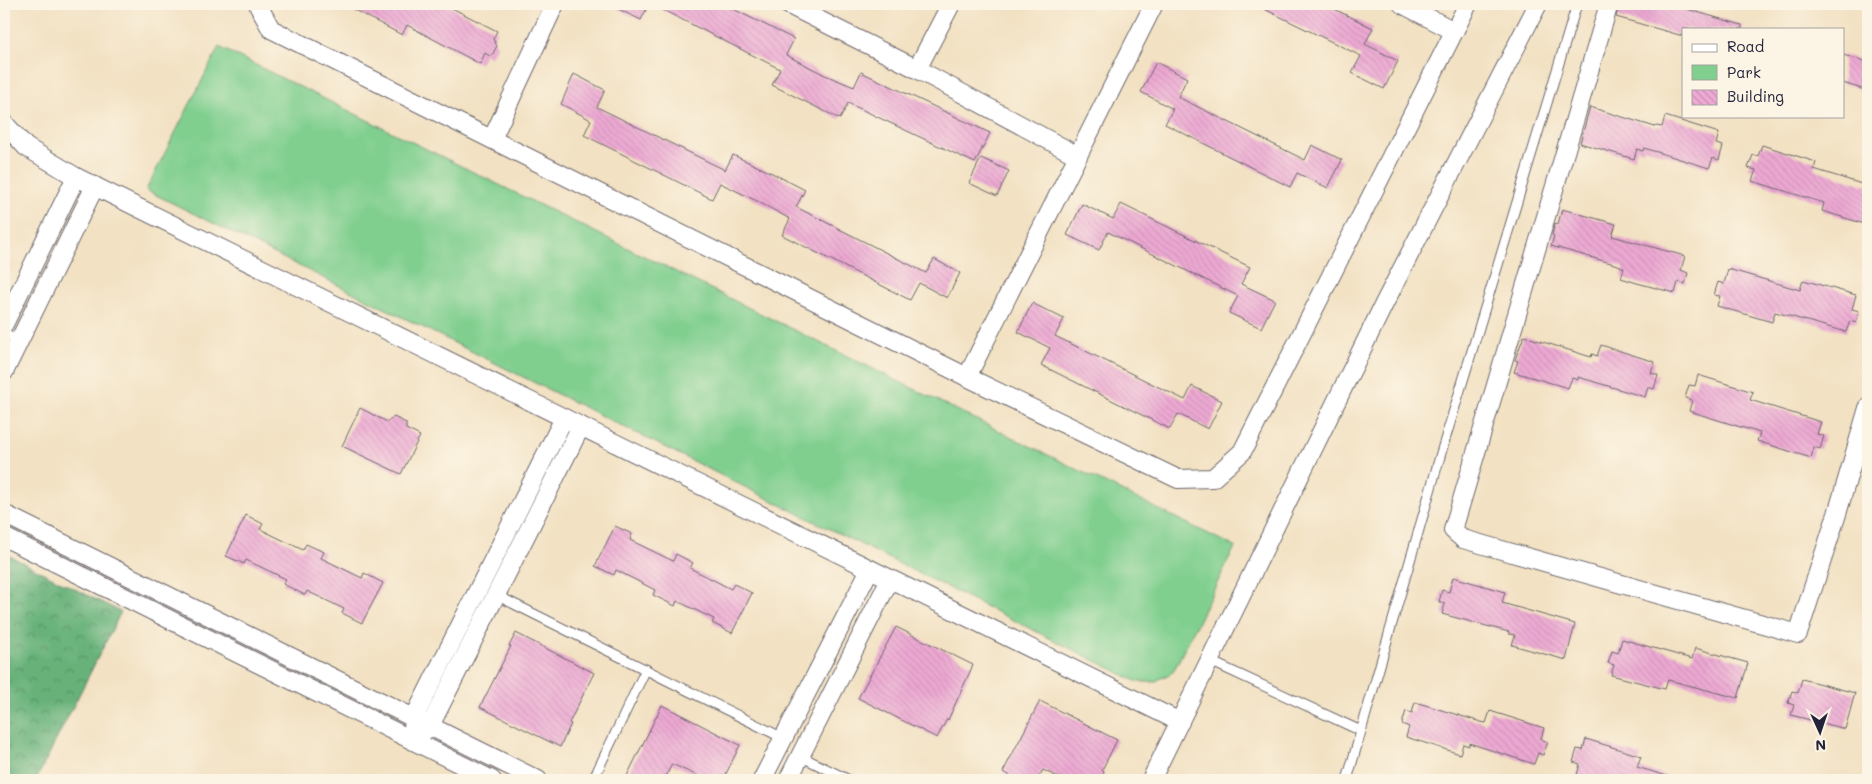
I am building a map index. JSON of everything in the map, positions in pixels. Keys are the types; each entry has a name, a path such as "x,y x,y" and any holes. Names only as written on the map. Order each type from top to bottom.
{"street":[{"path":"259,4 271,29 967,378 1178,479 1213,478 1242,452 1468,4"},
{"path":"492,139 555,4"},
{"path":"787,4 917,69 1078,156"},
{"path":"917,69 951,4"},
{"path":"967,378 1154,4"},
{"path":"1402,4 1454,31"},
{"path":"1151,780 1381,311 1538,4"},
{"path":"1609,4 1454,530 1463,539 1798,634 1837,514 1868,408"},
{"path":"4,123 26,147 76,177 1180,722"},
{"path":"4,324 76,177"},
{"path":"4,372 11,337 95,186"},
{"path":"412,741 414,718 564,418"},
{"path":"412,741 430,726 581,426"},
{"path":"4,514 538,780"},
{"path":"4,537 492,780"},
{"path":"762,780 870,569"},
{"path":"788,780 890,579"},
{"path":"134,602 143,584"}],"lane":[{"path":"1346,780 1441,453 1577,4"},
{"path":"496,595 783,738"},
{"path":"1210,661 1361,731"},
{"path":"592,780 646,669"},
{"path":"800,756 849,780"}],"green space":[{"path":"219,47 1235,547 1173,672 1154,682 1138,682 146,190"},
{"path":"4,553 121,612 36,780 4,780"}],"building":[{"path":"343,4 444,4 497,31 493,39 497,46 491,57 485,53 480,64 407,25 402,35"},
{"path":"608,4 649,4 641,20"},
{"path":"651,4 723,4 794,39 786,55 825,75 854,87 861,72 990,133 975,163 848,103 840,119 772,85 780,69"},
{"path":"1254,4 1324,4 1373,28 1365,44 1398,61 1384,89 1352,73 1361,56"},
{"path":"1619,4 1683,4 1683,8 1742,25 1742,28 1682,28 1682,36 1616,17"},
{"path":"1844,55 1868,62 1868,91 1844,83"},
{"path":"1156,62 1187,78 1178,97 1305,160 1312,145 1342,160 1328,188 1297,173 1290,187 1165,124 1173,109 1141,92"},
{"path":"574,74 605,90 597,107 725,170 733,155 774,174 805,190 796,207 926,273 934,259 960,273 947,298 919,283 910,300 782,235 790,219 759,202 720,183 712,199 584,135 591,120 561,104"},
{"path":"1590,107 1655,127 1662,127 1665,116 1719,133 1716,144 1723,146 1719,160 1713,158 1709,168 1644,148 1643,151 1637,149 1634,159 1580,143"},
{"path":"1762,145 1816,162 1814,169 1868,186 1868,225 1822,211 1824,203 1752,181 1756,170 1748,168 1753,155 1758,156"},
{"path":"981,158 1009,171 997,196 969,183"},
{"path":"1082,204 1113,219 1121,204 1250,267 1241,284 1275,300 1261,328 1229,313 1238,296 1108,232 1099,250 1067,235"},
{"path":"1562,209 1616,224 1612,236 1685,256 1681,270 1688,273 1685,284 1678,282 1675,293 1637,283 1621,278 1624,268 1618,265 1551,246 1555,223 1558,224"},
{"path":"1728,269 1800,290 1803,280 1856,295 1852,309 1859,311 1856,323 1850,321 1846,332 1775,312 1772,322 1717,306 1720,296 1714,295 1718,282 1724,284"},
{"path":"1032,303 1064,319 1055,336 1185,400 1192,386 1222,401 1208,429 1178,414 1170,429 1041,365 1050,348 1018,332"},
{"path":"1524,336 1591,357 1592,354 1597,356 1601,345 1655,362 1651,373 1658,375 1654,389 1648,387 1645,397 1578,377 1578,380 1572,378 1568,388 1514,372 1518,361 1515,360"},
{"path":"1698,375 1753,392 1750,400 1821,422 1817,434 1824,436 1820,449 1814,447 1811,458 1757,441 1760,433 1689,411 1692,400 1685,398 1689,385 1695,386"},
{"path":"360,408 387,422 394,417 406,423 406,429 420,436 401,474 342,446"},
{"path":"246,515 263,524 260,529 303,550 306,544 324,552 321,558 362,578 364,573 383,583 362,623 342,613 344,609 307,591 305,595 283,584 286,579 246,560 244,564 226,556"},
{"path":"615,526 632,534 630,540 673,561 676,554 693,563 690,568 731,589 734,584 752,593 732,633 712,623 714,619 677,601 675,606 653,595 655,590 616,570 614,575 595,566"},
{"path":"1453,577 1505,592 1502,603 1575,624 1566,660 1512,645 1515,635 1509,634 1509,632 1442,614 1445,604 1439,602 1442,590 1449,592"},
{"path":"896,627 973,665 948,720 937,738 858,698"},
{"path":"516,633 594,673 569,723 571,724 560,747 480,707"},
{"path":"1622,639 1692,659 1695,648 1748,663 1738,698 1668,680 1665,689 1611,675 1614,665 1608,663 1612,651 1618,653"},
{"path":"1802,679 1855,693 1845,729 1791,715 1794,705 1788,703 1792,691 1798,693"},
{"path":"1040,701 1117,740 1102,770 1104,772 1100,780 1064,780 1043,770 1037,780 1019,780 1003,772"},
{"path":"1415,702 1486,723 1490,711 1544,728 1541,739 1548,742 1543,755 1538,753 1534,764 1469,743 1469,746 1463,744 1460,754 1406,737 1409,727 1402,724 1406,711 1412,713"},
{"path":"662,705 740,745 723,780 706,780 672,764 664,780 625,780"},
{"path":"1586,739 1641,756 1637,767 1670,777 1670,780 1594,780 1577,775 1580,764 1573,762 1577,749 1583,750"}]}
